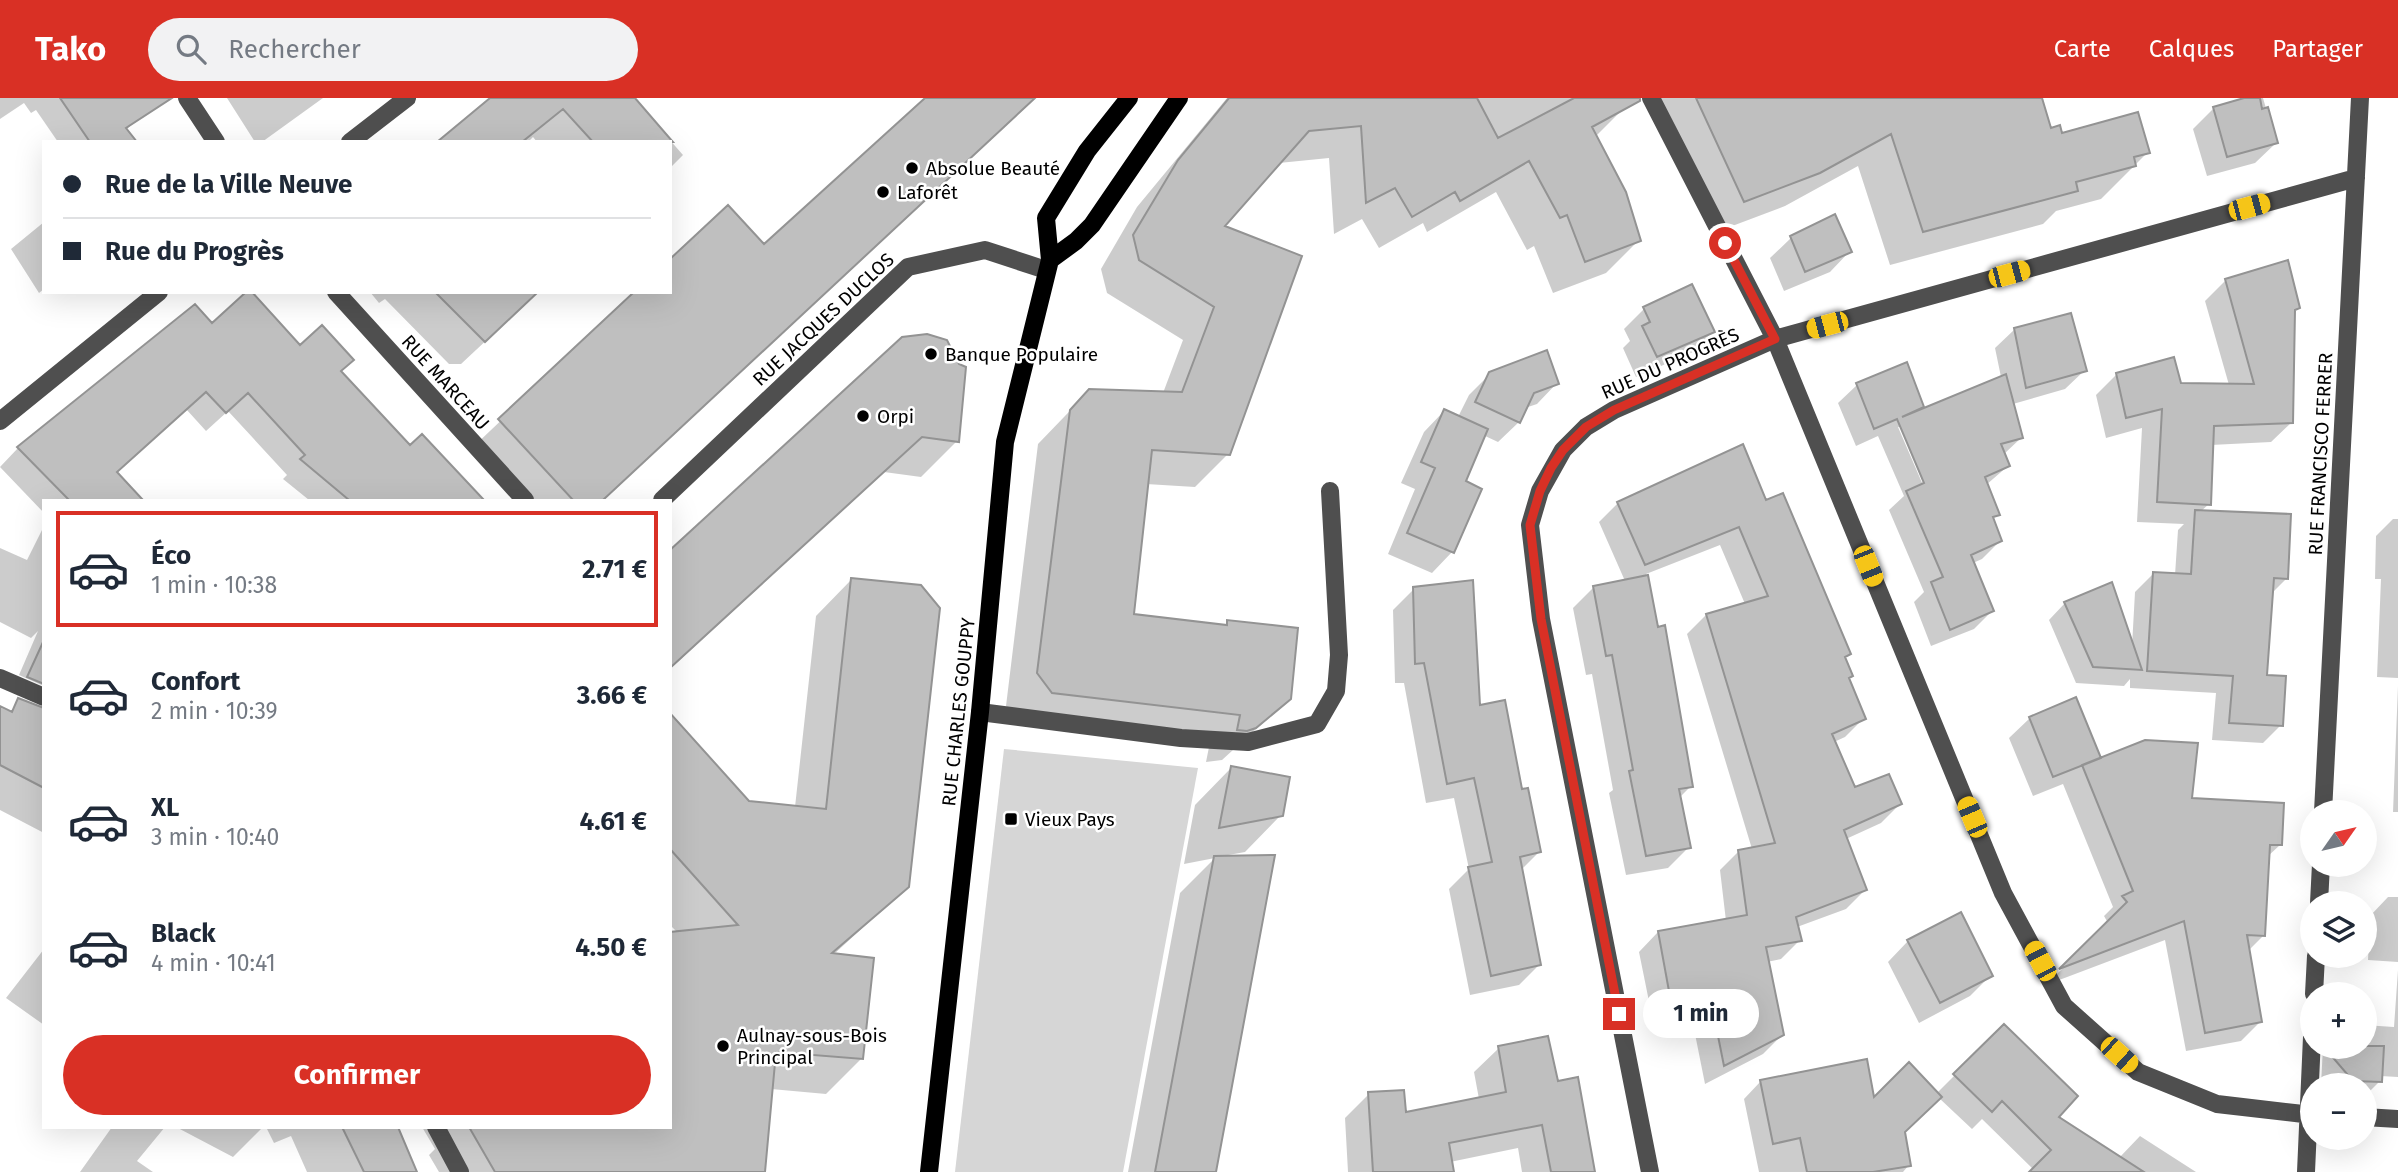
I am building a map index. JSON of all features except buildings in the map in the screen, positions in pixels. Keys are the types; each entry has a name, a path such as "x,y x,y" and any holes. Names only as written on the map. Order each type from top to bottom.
{"main road":[{"path":"1048,265 1046,218 1087,151 1129,98"},
{"path":"1048,265 1092,225 1179,98"},
{"name":"RUE CHARLES GOUPPY","path":"929,1172 981,712 1005,442 1048,265"}],"street":[{"path":"187,98 215,140"},
{"path":"353,140 407,98"},
{"path":"1651,98 1775,339 2003,893 2064,1006 2138,1072 2217,1104 2300,1114"},
{"name":"RUE FRANCISCO FERRER","path":"2324,800 2360,98"},
{"name":"RUE DU PROGRÈS","path":"1650,1172 1541,619 1530,525 1540,491 1563,450 1586,427 1614,410 1775,339 2356,178"},
{"name":"RUE JACQUES DUCLOS","path":"663,499 908,267 985,250 1048,265"},
{"path":"0,421 157,294"},
{"name":"RUE MARCEAU","path":"338,294 524,499"},
{"path":"981,712 1181,738 1248,742 1317,724 1336,691 1339,655 1329,491"},
{"path":"0,678 42,696"},
{"path":"2377,1118 2398,1119"},
{"path":"437,1129 460,1172"},
{"path":"2306,1172 2308,1150"}],"shaded area":[{"path":"1004,749 1198,768 1123,1172 955,1172"}],"place":[{"name":"Absolue Beauté","path":"912,168"},
{"name":"Laforêt","path":"883,192"},
{"name":"Banque Populaire","path":"931,354"},
{"name":"Orpi","path":"863,416"},
{"name":"Vieux Pays","path":"1011,819"},
{"name":"Aulnay-sous-Bois Principal","path":"723,1046"}],"route":[{"path":"1619,1014 1541,619 1530,525 1540,491 1551,468 1563,450 1586,427 1614,410 1775,339 1725,243"}]}
